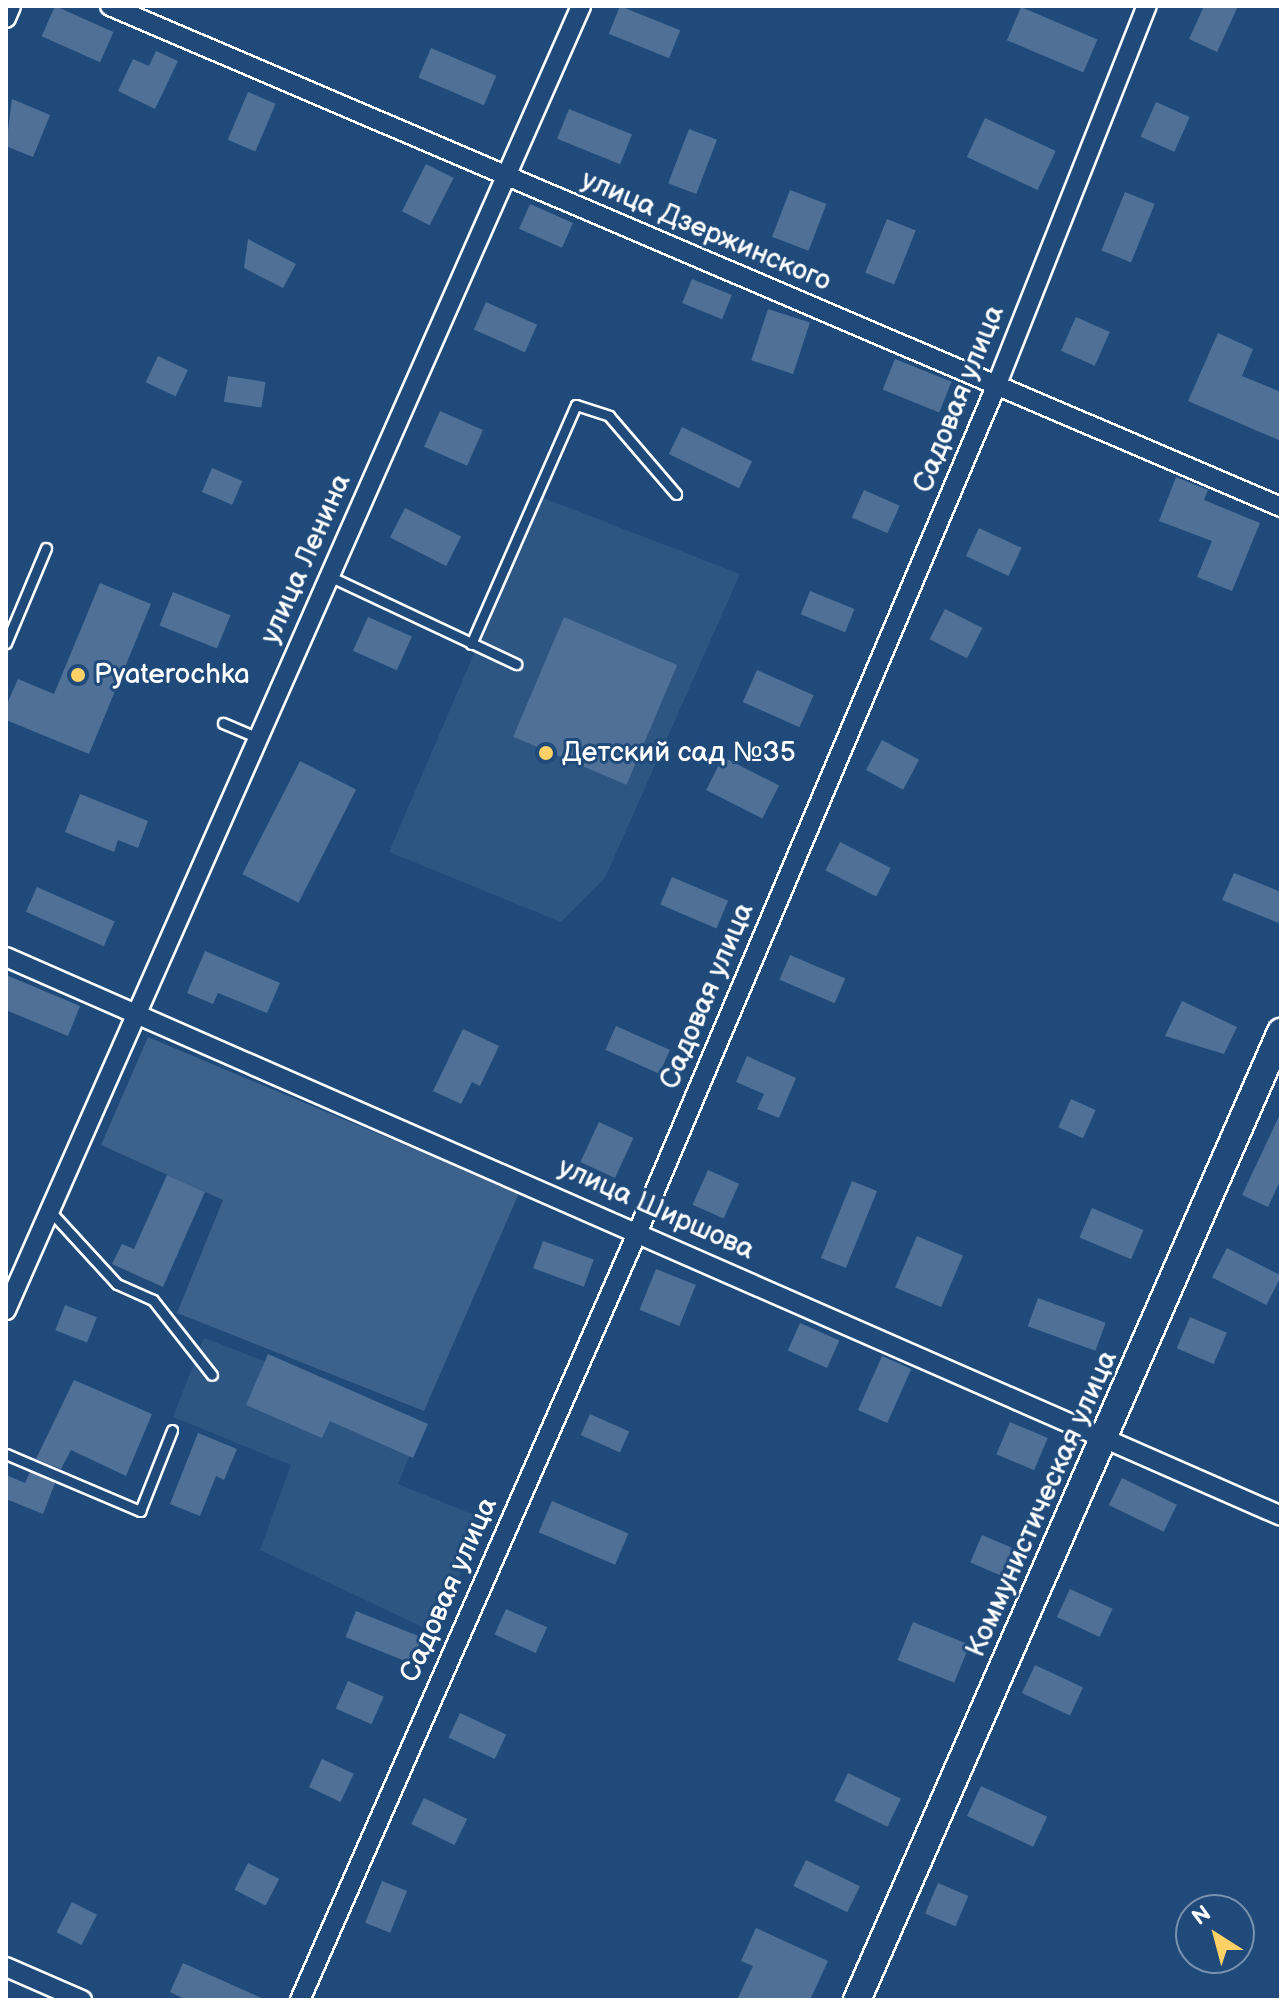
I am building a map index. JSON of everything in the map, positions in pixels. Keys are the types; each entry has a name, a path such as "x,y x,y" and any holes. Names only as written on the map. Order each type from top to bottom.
{"street":[{"path":"6,18 11,6"},
{"name":"улица Дзержинского","path":"110,6 507,172 1281,507"},
{"name":"улица Ленина","path":"6,1310 141,1013 258,738 581,6"},
{"name":"Садовая улица","path":"300,2000 638,1231 997,384 1147,6"},
{"name":"улица Ширшова","path":"6,957 141,1013 1281,1516"},
{"name":"Коммунистическая улица","path":"857,2000 1106,1440 1281,1032"},
{"path":"6,1967 82,2000"}],"lane":[{"path":"471,644 576,405 609,416 676,494"},
{"path":"6,643 46,548"},
{"path":"329,576 516,664"},
{"path":"223,723 258,738"},
{"path":"50,1211 117,1284 153,1300 212,1375"},
{"path":"6,1454 140,1511 172,1430"}],"shaded area":[{"name":"Детский сад №35","path":"541,497 740,574 605,878 561,922 389,852"},
{"path":"148,1037 519,1193 424,1411 177,1313 223,1200 101,1145"},
{"path":"204,1338 423,1422 398,1484 484,1519 435,1633 260,1550 291,1465 173,1417"}],"building":[{"path":"55,6 113,32 100,62 42,36"},
{"path":"620,6 680,30 669,58 609,34"},
{"path":"1204,6 1238,6 1217,52 1189,39"},
{"path":"1021,7 1097,39 1083,73 1007,40"},
{"path":"431,48 496,76 484,105 418,77"},
{"path":"156,51 178,61 155,109 118,91 133,59 149,66"},
{"path":"248,92 276,104 255,152 228,140"},
{"path":"12,99 50,115 33,157 6,146"},
{"path":"1156,102 1190,117 1174,152 1141,137"},
{"path":"569,109 632,134 620,164 557,139"},
{"path":"985,118 1056,151 1038,190 967,157"},
{"path":"689,129 717,140 696,194 668,183"},
{"path":"426,164 454,178 430,225 402,211"},
{"path":"790,190 826,204 808,251 772,237"},
{"path":"1125,192 1155,204 1131,262 1101,250"},
{"path":"530,204 573,223 562,248 519,229"},
{"path":"887,219 916,231 894,284 865,273"},
{"path":"248,239 296,264 283,288 244,268"},
{"path":"692,279 732,295 722,319 682,303"},
{"path":"486,302 537,325 525,352 474,329"},
{"path":"768,309 810,323 793,374 751,360"},
{"path":"1076,317 1110,332 1095,366 1061,351"},
{"path":"1218,333 1253,349 1242,376 1281,392 1281,441 1188,401"},
{"path":"158,356 188,370 176,396 146,382"},
{"path":"895,359 952,382 939,412 883,390"},
{"path":"228,376 266,382 261,408 224,402"},
{"path":"440,411 483,430 467,466 424,447"},
{"path":"682,427 752,461 739,488 669,454"},
{"path":"212,468 242,481 232,505 202,492"},
{"path":"1176,477 1208,490 1204,500 1260,523 1232,591 1197,577 1212,541 1159,521"},
{"path":"864,490 900,506 887,533 852,517"},
{"path":"405,508 461,537 446,566 390,537"},
{"path":"979,528 1022,548 1008,576 966,556"},
{"path":"100,583 151,604 89,754 6,720 6,706 18,679 54,694"},
{"path":"810,591 855,609 845,632 801,614"},
{"path":"173,592 230,615 217,649 160,625"},
{"path":"945,609 982,628 967,658 930,639"},
{"path":"368,617 412,637 397,670 353,651"},
{"path":"564,617 677,665 626,785 513,737"},
{"path":"757,670 814,695 799,727 743,702"},
{"path":"882,740 919,760 903,790 866,770"},
{"path":"723,757 779,786 762,819 706,790"},
{"path":"300,761 356,790 298,903 242,874"},
{"path":"80,794 148,821 138,848 118,840 114,852 65,832"},
{"path":"840,842 891,868 876,896 825,871"},
{"path":"1234,873 1281,892 1281,924 1222,900"},
{"path":"672,877 728,901 716,928 660,905"},
{"path":"37,887 115,922 104,946 26,912"},
{"path":"205,951 280,983 267,1013 218,993 213,1004 187,993"},
{"path":"790,955 845,978 835,1003 779,980"},
{"path":"6,975 80,1006 68,1036 6,1010"},
{"path":"1182,1001 1237,1027 1224,1054 1165,1036"},
{"path":"616,1026 670,1050 659,1074 605,1050"},
{"path":"463,1029 499,1046 480,1086 472,1082 461,1104 433,1091"},
{"path":"747,1056 796,1078 779,1118 757,1109 764,1094 736,1082"},
{"path":"1071,1099 1096,1110 1083,1138 1058,1127"},
{"path":"1281,1112 1281,1179 1268,1207 1242,1195"},
{"path":"599,1122 633,1138 615,1178 580,1162"},
{"path":"708,1170 739,1184 724,1219 693,1205"},
{"path":"167,1175 205,1192 163,1287 112,1264 122,1244 134,1249"},
{"path":"852,1181 877,1191 846,1268 821,1258"},
{"path":"1092,1208 1144,1230 1131,1259 1079,1237"},
{"path":"917,1236 963,1256 941,1307 895,1288"},
{"path":"543,1241 594,1259 584,1287 533,1268"},
{"path":"1227,1248 1281,1276 1266,1305 1212,1277"},
{"path":"656,1269 696,1285 679,1326 640,1310"},
{"path":"1038,1298 1106,1323 1095,1351 1028,1326"},
{"path":"65,1305 97,1317 87,1342 55,1330"},
{"path":"1190,1317 1227,1333 1214,1364 1177,1348"},
{"path":"800,1323 839,1340 827,1368 788,1350"},
{"path":"268,1354 428,1424 413,1458 330,1421 322,1438 246,1405"},
{"path":"882,1356 911,1369 887,1423 858,1410"},
{"path":"74,1380 152,1414 126,1476 71,1450 61,1469 36,1459"},
{"path":"590,1414 629,1431 620,1453 581,1435"},
{"path":"1010,1422 1048,1438 1034,1470 996,1454"},
{"path":"198,1433 237,1449 224,1480 216,1476 200,1516 170,1504"},
{"path":"30,1472 55,1483 43,1514 6,1499 6,1475 25,1483"},
{"path":"1122,1478 1177,1505 1164,1532 1109,1505"},
{"path":"552,1501 628,1533 615,1565 539,1532"},
{"path":"982,1535 1012,1548 1001,1576 970,1563"},
{"path":"1070,1589 1113,1609 1099,1637 1057,1617"},
{"path":"506,1609 547,1627 536,1653 495,1635"},
{"path":"356,1611 422,1638 411,1664 346,1637"},
{"path":"913,1622 970,1645 954,1683 898,1660"},
{"path":"1035,1665 1083,1687 1070,1715 1022,1693"},
{"path":"348,1681 384,1697 371,1724 336,1708"},
{"path":"460,1713 506,1735 495,1759 449,1737"},
{"path":"322,1759 354,1774 341,1802 309,1787"},
{"path":"848,1773 901,1799 887,1827 834,1801"},
{"path":"981,1786 1047,1817 1033,1847 967,1816"},
{"path":"424,1798 467,1819 454,1845 411,1824"},
{"path":"806,1860 860,1886 847,1912 793,1886"},
{"path":"248,1863 279,1879 266,1906 234,1890"},
{"path":"382,1881 407,1891 390,1933 365,1923"},
{"path":"938,1883 968,1896 955,1926 925,1913"},
{"path":"72,1902 97,1915 82,1945 57,1932"},
{"path":"756,1928 828,1961 810,2000 737,2000 753,1966 741,1961"},
{"path":"183,1963 266,2000 187,2000 170,1992"}],"place":[{"name":"Pyaterochka","path":"78,675"},
{"name":"Детский сад №35","path":"546,753"}]}
